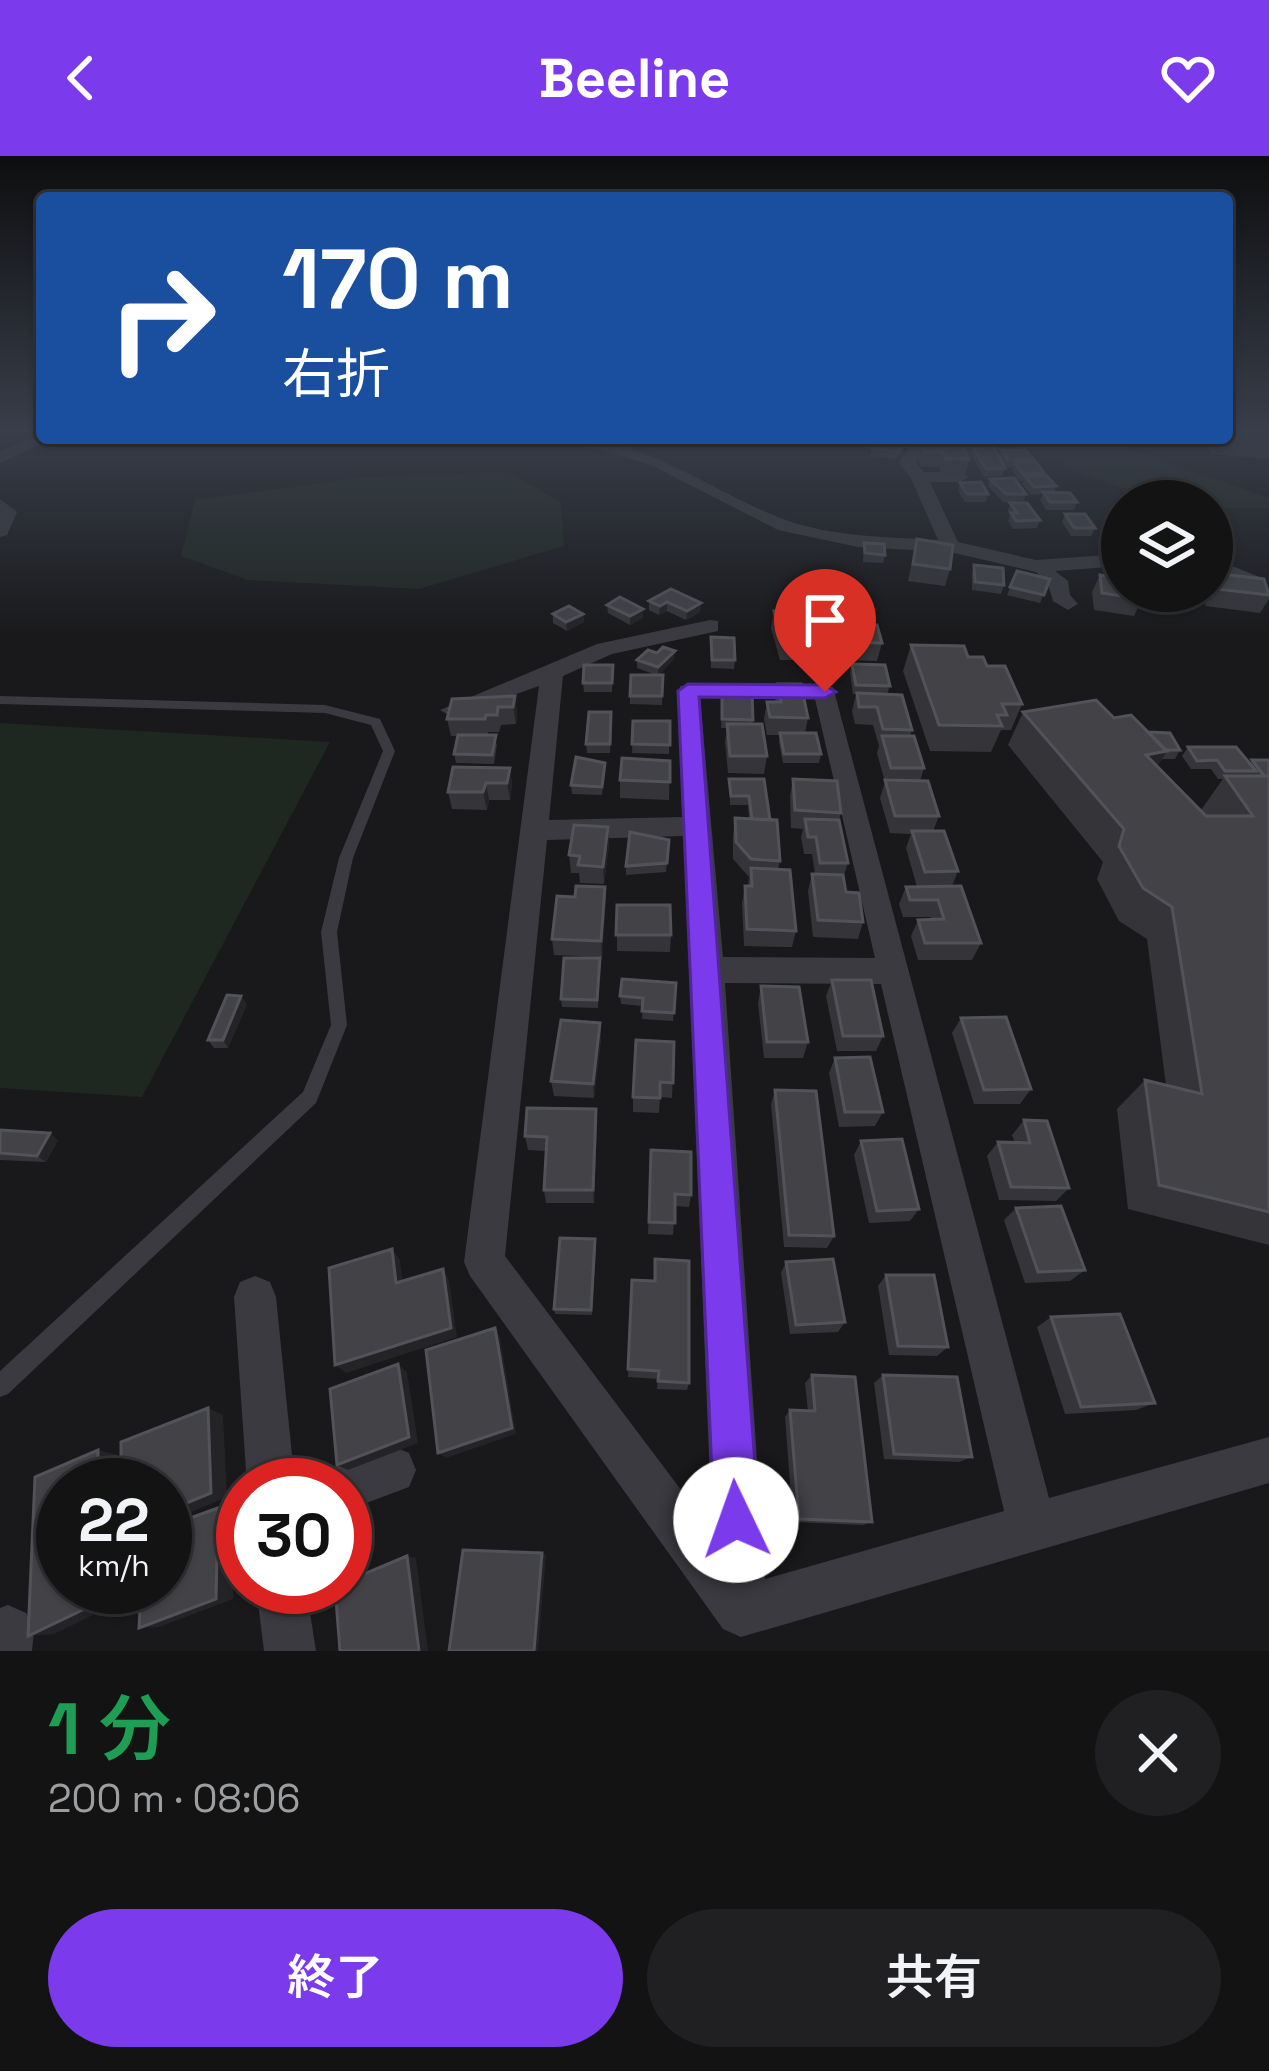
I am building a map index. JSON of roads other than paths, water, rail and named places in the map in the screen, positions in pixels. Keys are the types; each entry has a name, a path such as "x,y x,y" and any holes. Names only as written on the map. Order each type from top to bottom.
{"street":[{"path":"725,498 785,526 858,541 950,546 1044,565 1101,561"},
{"path":"928,498 950,546"},
{"path":"0,503 8,512 0,531"},
{"path":"1044,565 1068,604"},
{"path":"1233,575 1263,590"},
{"path":"452,710 604,650 710,626"},
{"path":"552,673 484,1262 741,1611"},
{"path":"741,1611 708,970 688,691 825,692 1032,1526"},
{"path":"535,830 697,826"},
{"path":"708,970 892,971"},
{"path":"255,1297 269,1458"},
{"path":"741,1611 1269,1460"},
{"path":"372,1477 392,1469"},
{"path":"284,1614 290,1651"}],"lane":[{"path":"0,700 326,710 376,722 389,751 346,858 333,914 329,932 339,1025 310,1097 0,1386"}]}
